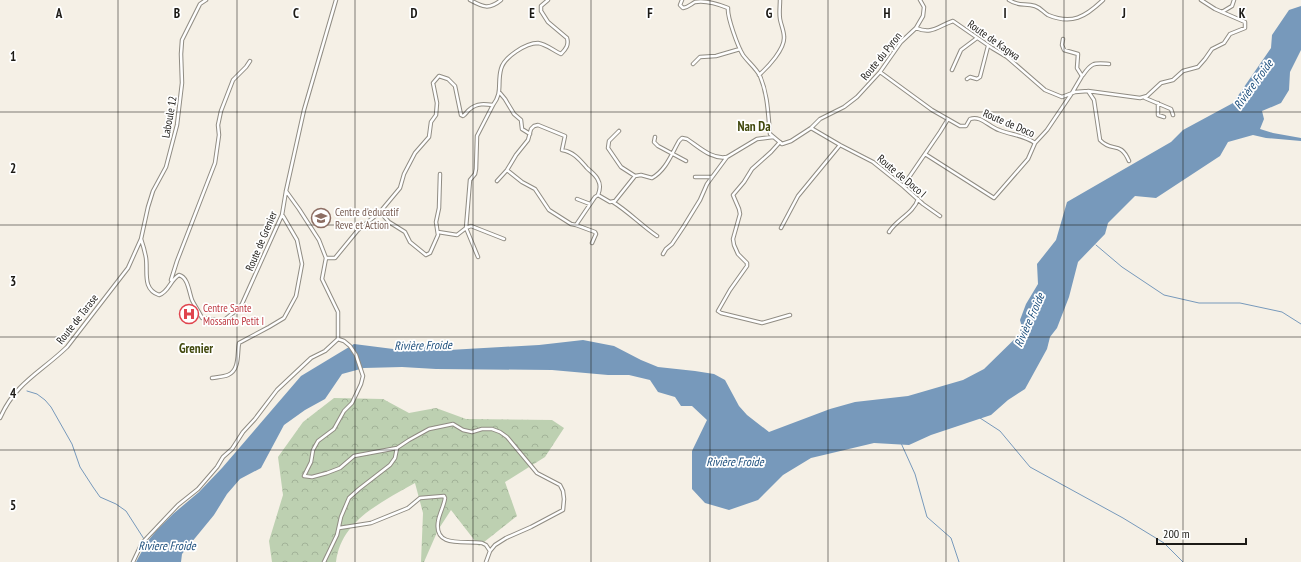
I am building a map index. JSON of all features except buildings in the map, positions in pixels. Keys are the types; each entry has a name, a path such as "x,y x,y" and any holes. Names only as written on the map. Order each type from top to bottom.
{"street":[{"name":"Laboule 12","path":"141,240 153,191 166,167 177,125 182,83 182,40 200,4 206,0"},
{"name":"Route de Grenier","path":"141,240 146,258 146,280 151,290 155,293 162,294 176,276 182,275 185,279 192,300 202,318 219,320 227,319 242,304 282,215 304,110 336,0"},
{"path":"470,0 483,7 494,6 501,0"},
{"path":"478,257 466,228 470,180 475,174 476,169 477,136 500,93 500,79 502,67 505,61 516,51 534,44 539,43 561,54 566,48 568,44 567,38 548,22 540,11 541,6 548,0"},
{"path":"682,0 680,5 684,8 702,0 728,8 740,49 759,75 764,87 767,99 770,134 780,142 752,169 744,182 734,193 740,214 733,239 734,245 738,254 747,263 747,266 730,290 718,311 762,323 790,315"},
{"path":"759,75 774,59 784,40 780,17 780,0"},
{"name":"Route du Pyron","path":"780,142 782,144 786,143 811,128 826,116 850,103 880,72 901,42 916,28 922,16 924,7 920,0"},
{"path":"1009,0 1021,6 1037,7 1046,14 1064,20 1073,19 1088,13 1103,0"},
{"path":"1144,98 1161,83 1173,80 1183,71 1198,67 1212,49 1224,42 1230,34 1245,28 1245,22 1222,12 1201,0"},
{"path":"1222,12 1232,6 1234,0"},
{"name":"Route de Kagwa","path":"916,28 924,32 931,31 953,21 988,46 1007,57 1045,90 1062,97 1072,93 1088,91"},
{"path":"952,70 961,50 977,38"},
{"path":"1063,39 1062,45 1064,50 1078,54 1078,68 1082,76"},
{"path":"966,79 970,77 977,79 980,77 988,46"},
{"path":"694,64 700,57 716,56 740,49"},
{"path":"171,283 179,254 216,163 219,135 218,125 221,111 233,80 246,68 250,61"},
{"path":"1035,143 1047,130 1082,76 1091,65 1095,63 1109,64"},
{"name":"Route de Doco","path":"880,72 932,110 963,127 970,119 976,118 986,122 997,130 1029,138 1035,143 1028,159 994,198 925,154"},
{"path":"326,258 335,258 358,230 380,212 400,188 404,174 415,153 429,137 431,122 436,115 437,103 433,84 439,76 448,79 455,86 461,115 463,116 476,105 493,105"},
{"path":"1088,91 1144,98 1171,109 1173,115"},
{"path":"1088,91 1094,100 1100,140 1106,145 1122,149 1125,152 1128,161"},
{"path":"500,93 514,114 521,120 522,129 530,134"},
{"path":"1158,103 1158,115 1164,117"},
{"path":"903,186 948,119"},
{"path":"497,181 507,170 516,155 528,140 531,129 534,126 538,125 564,135 565,137 562,150 570,152 581,160 599,181 600,186 598,195 576,225"},
{"name":"Route de Doco I","path":"811,128 873,162 940,216"},
{"path":"619,131 609,141 608,148 621,167 635,176 641,175 653,177 664,168 680,139 685,138 716,158 727,157"},
{"path":"655,137 654,142 658,146 686,161"},
{"path":"662,254 672,244 712,177 727,157 757,139 773,137"},
{"path":"780,228 798,196 840,145"},
{"path":"507,170 522,182 535,189 549,210 572,224 595,232 596,234 592,243"},
{"path":"380,212 389,222 405,232 410,242 426,255 430,253 438,235 436,222 439,208 440,174"},
{"path":"612,202 620,196 635,176"},
{"path":"695,177 712,177"},
{"path":"133,562 142,543 178,505 198,489 223,457 232,449 243,432 256,419 277,390 311,358 325,351 338,339 338,312 322,279 326,258 319,240 286,191"},
{"path":"598,195 622,208 657,236"},
{"path":"576,199 590,204"},
{"path":"890,232 894,225 915,205 918,199"},
{"path":"212,378 231,373 238,360 239,343 270,328 284,318 296,296 302,264 297,240 282,215"},
{"path":"438,232 457,235 471,226 504,239"},
{"name":"Route de Tarase","path":"0,418 6,405 21,386 56,357 78,333 128,268 141,240"},
{"path":"338,339 344,341 350,346 356,355 362,376 361,384 352,403 344,411 334,428 318,441 311,462 304,476 312,477 327,473 340,468 354,456 397,448 429,429 452,424 463,430 472,432 482,429 492,429 500,432 507,437 537,473 560,485 563,491 563,510 506,538 490,551 486,562"},
{"path":"324,562 339,528 341,517 349,498 390,465 395,458 397,448"},
{"path":"339,528 371,523 408,508 423,497 444,496 445,502 439,517 438,526 440,535 444,539 450,541 482,543 486,545 490,551"}],"green space":[{"path":"334,398 383,399 409,413 436,408 466,419 552,420 564,428 545,457 505,482 517,516 479,546 451,510 438,530 424,562 421,562 423,513 415,483 377,505 354,524 339,547 336,562 272,562 269,541 283,495 278,457 303,422"}],"water":[{"name":"Rivière Froide","path":"1301,6 1301,50 1290,72 1289,90 1281,103 1262,111 1264,119 1260,129 1301,138 1301,141 1266,138 1253,135 1228,142 1220,156 1156,198 1135,196 1108,223 1105,234 1078,262 1069,297 1057,328 1050,337 1047,349 1025,389 1008,400 991,415 931,435 909,445 874,443 811,458 783,475 758,500 729,510 705,503 692,489 692,451 707,420 692,406 681,406 675,397 658,392 650,380 629,375 608,375 552,370 436,369 402,367 364,368 342,374 325,399 305,410 284,425 261,468 240,479 227,494 214,515 182,554 181,562 136,562 147,542 157,530 199,492 222,468 301,376 354,344 409,351 413,344 449,350 539,345 583,340 614,346 658,367 714,374 725,380 739,406 747,415 769,432 830,409 855,402 908,396 963,380 984,369 1023,331 1020,320 1026,304 1038,284 1037,264 1056,240 1067,202 1171,142 1183,130 1233,103 1271,48 1272,35 1289,10"}],"waterway":[{"path":"1096,245 1122,267 1164,295 1199,303 1240,303 1282,312 1301,324"},
{"name":"Riviere Froide","path":"27,391 37,394 51,407 72,444 80,467 100,497 116,504 126,511 144,539"},
{"path":"980,418 1000,431 1030,467 1123,518 1164,543 1183,562"},
{"path":"901,443 915,474 927,517 951,538 959,562"}],"place":[{"name":"Centre d'educatif Reve et Action","path":"321,218"},
{"name":"Centre Sante Mossanto Petit I","path":"189,314"}],"district":[{"name":"Nan Da","path":"754,126"},
{"name":"Grenier","path":"196,348"}]}
